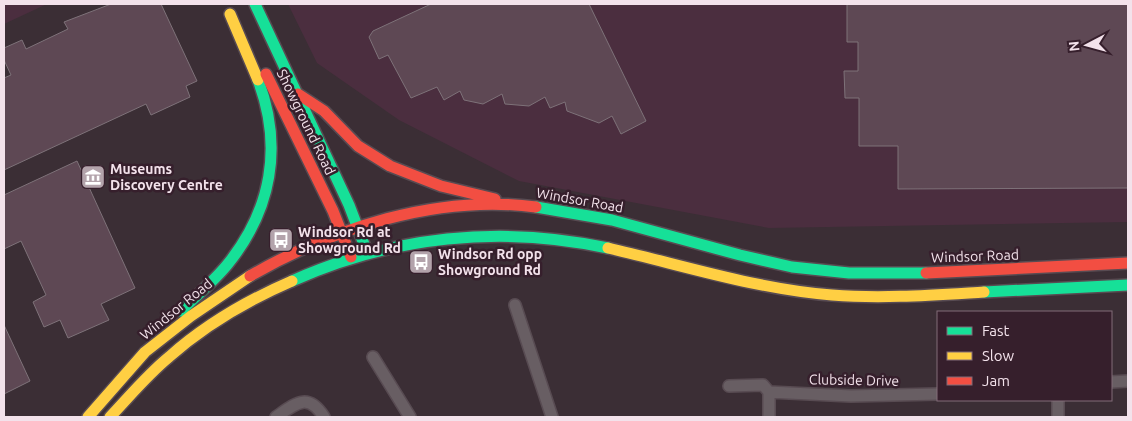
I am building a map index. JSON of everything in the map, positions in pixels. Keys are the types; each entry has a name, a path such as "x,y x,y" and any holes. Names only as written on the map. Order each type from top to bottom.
{"main road":[{"name":"Showground Road","path":"255,4 358,225 366,252"},
{"name":"Showground Road","path":"228,9 263,68 341,231 351,257"},
{"path":"132,365 227,265 256,216 267,185 272,140 269,113 228,9"},
{"path":"298,94 324,111 356,145 379,161 405,175 430,184 521,205"},
{"name":"Windsor Road","path":"88,417 132,365 221,292 277,259 341,231 358,225 416,212 453,208 521,205 586,214 624,222 736,256 792,267 839,272 901,274 994,271 1128,263"},
{"path":"110,417 163,362 202,330 275,288 366,252 445,238 501,235 574,241 727,277 817,294 892,297 1128,285"}],"street":[{"path":"515,305 552,417"},
{"path":"373,357 410,417"},
{"path":"1112,382 1128,381"},
{"name":"Clubside Drive","path":"729,386 763,385 769,392 851,396 937,394"},
{"path":"769,392 769,417"},
{"path":"1058,401 1058,417"},
{"path":"276,417 298,402 308,402 317,407 324,417"}],"shaded area":[{"path":"4,4 47,4 4,24"},
{"path":"288,4 1128,4 1128,222 769,228 519,181 399,120 317,63"}],"building":[{"path":"111,4 161,4 197,81 186,86 190,97 151,115 146,104 4,170 4,78 11,75 4,60 4,48 22,40 26,49 68,29 64,22"},
{"path":"431,4 589,4 646,121 621,134 612,116 599,123 567,111 565,102 550,108 545,97 529,106 505,104 502,94 483,104 464,100 460,91 444,100 437,87 411,98 388,55 379,59 369,37 373,31"},
{"path":"847,4 1128,4 1128,188 898,189 898,146 859,146 859,98 845,98 844,71 858,71 858,42 847,42"},
{"path":"77,161 135,288 101,304 109,320 68,338 60,320 44,327 33,302 46,295 21,241 4,249 4,195"},
{"path":"4,325 30,381 4,394"}],"traffic: fast":[{"path":"255,4 349,205 367,252"},
{"path":"181,311 227,265 242,244 263,200 269,177 271,153 266,105 258,80"},
{"path":"536,207 612,220 740,255 792,267 849,273 926,273"},
{"path":"292,281 330,266 369,254 447,239 487,236 528,237 608,248"},
{"path":"984,292 1128,285"}],"traffic: slow":[{"path":"230,14 258,80"},
{"path":"608,248 719,276 804,292 870,297 984,292"},
{"path":"88,417 145,352 191,316 250,276"},
{"path":"110,417 153,371 197,334 259,296 292,281"}],"traffic: jam":[{"path":"266,74 333,211 351,257"},
{"path":"298,94 324,111 358,146 390,166 441,186 495,199"},
{"path":"250,276 316,243 351,230 424,210 499,204 536,207"},
{"path":"926,273 1128,263"}],"place":[{"name":"Museums Discovery Centre","path":"93,177"},
{"name":"Windsor Rd at Showground Rd","path":"281,240"},
{"name":"Windsor Rd opp Showground Rd","path":"421,262"}]}
